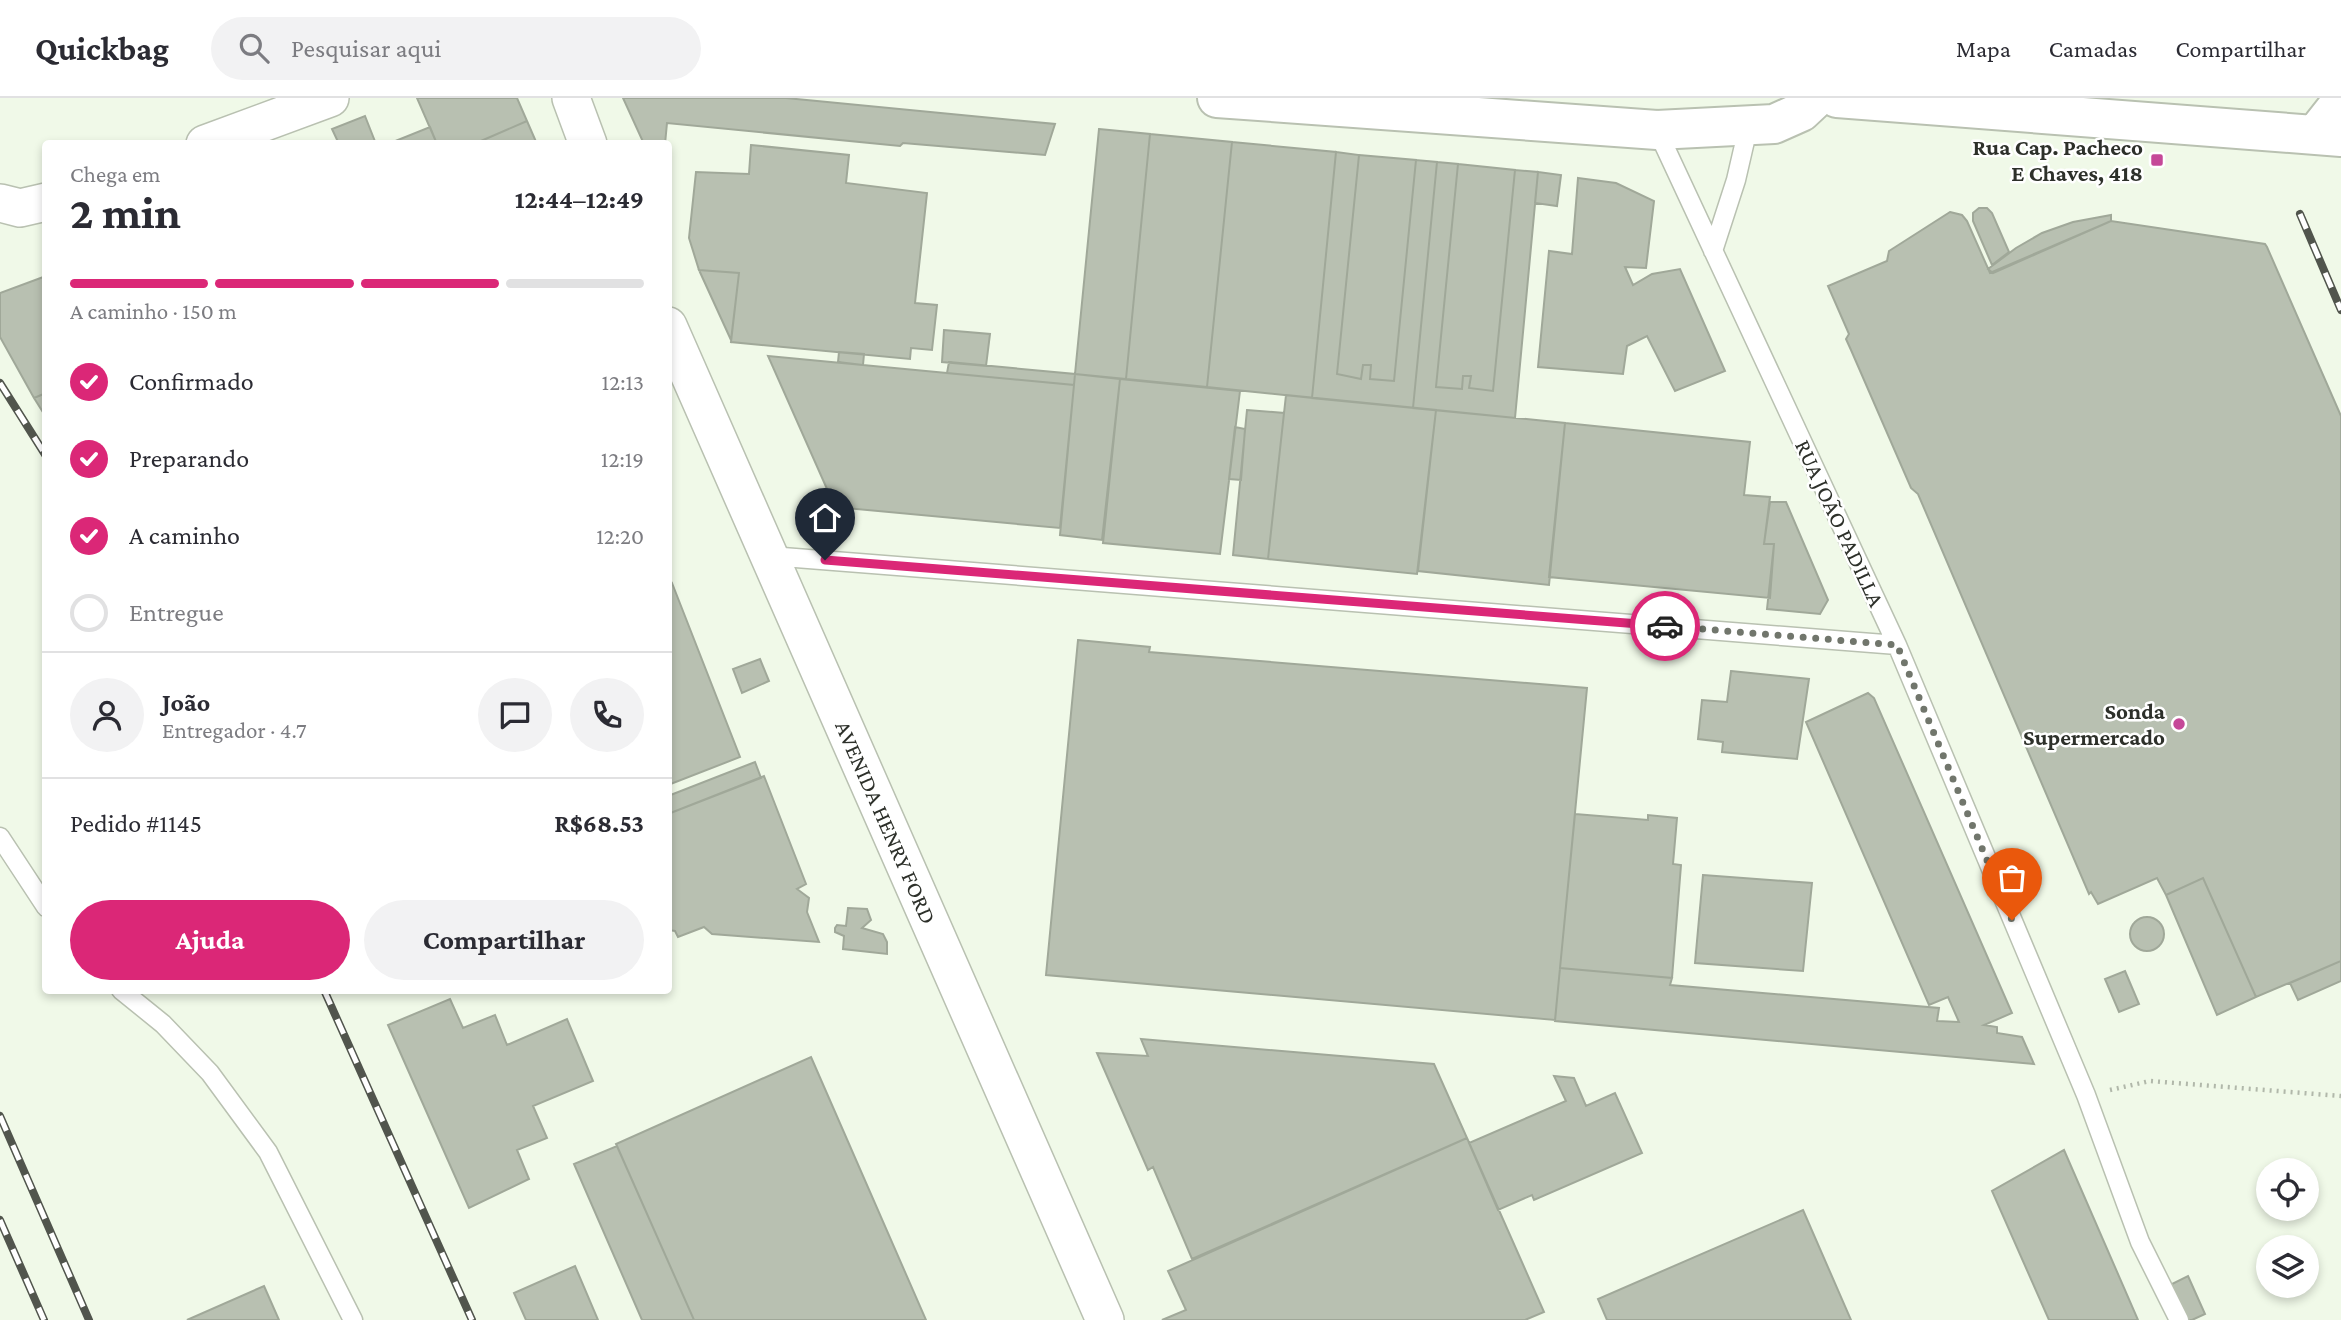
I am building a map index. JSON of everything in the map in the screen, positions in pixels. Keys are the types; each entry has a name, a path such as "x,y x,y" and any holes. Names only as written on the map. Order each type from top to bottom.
{"street":[{"path":"216,140 330,98"},
{"path":"572,98 587,140"},
{"path":"1217,98 1545,123 1656,114 1748,128 1788,120 1816,98"},
{"path":"1477,98 1545,123"},
{"path":"1837,98 2328,136 2341,102"},
{"path":"0,203 20,208 42,203"},
{"name":"AVENIDA HENRY FORD","path":"672,335 1105,1320"}],"lane":[{"name":"RUA JOÃO PADILLA","path":"1656,114 1713,251 1897,645 2085,1095 2140,1242 2179,1320"},
{"path":"1713,251 1736,180 1748,128"},
{"path":"770,556 1897,645"},
{"path":"0,837 42,900"},
{"path":"126,994 163,1024 210,1073 268,1152 353,1320"}],"path":[{"path":"2085,1095 2150,1081 2341,1096"}],"building":[{"path":"417,98 517,98 527,121 483,140 435,140"},
{"path":"623,98 786,98 1055,124 1045,155 903,143 900,146 667,123 665,140 642,140"},
{"path":"365,116 374,140 337,140 332,129"},
{"path":"527,121 535,140 483,140"},
{"path":"430,127 435,140 398,140"},
{"path":"1099,129 1150,134 1126,379 1075,374"},
{"path":"1150,134 1232,142 1207,387 1126,379"},
{"path":"1232,142 1336,152 1312,398 1207,387"},
{"path":"751,145 849,155 846,183 927,193 915,303 937,305 932,350 911,348 910,359 731,342 739,273 699,270 689,238 696,172 749,174"},
{"path":"1336,152 1359,155 1337,374 1361,379 1363,365 1371,365 1370,379 1394,381 1416,160 1437,162 1413,408 1312,398"},
{"path":"1359,155 1416,160 1394,381 1370,379 1371,365 1363,365 1361,379 1337,374"},
{"path":"1437,162 1458,164 1436,387 1462,389 1463,376 1471,376 1469,388 1493,391 1515,170 1538,172 1515,418 1413,408"},
{"path":"1458,164 1515,170 1493,391 1469,388 1471,376 1463,376 1462,389 1436,387"},
{"path":"1538,172 1561,175 1557,206 1535,203"},
{"path":"1578,178 1616,183 1654,201 1646,268 1625,267 1633,285 1652,274 1680,269 1725,371 1675,391 1647,336 1627,346 1623,374 1538,367 1549,251 1572,254"},
{"path":"1979,208 1987,208 1992,213 2009,252 1992,265 1973,221 1973,213"},
{"name":"Sonda Supermercado","path":"1950,212 1962,215 1967,221 1990,273 2111,221 2265,244 2267,247 2341,416 2341,961 2256,997 2203,878 2166,895 2157,878 2098,904 2091,892 2089,894 1918,494 1911,488 1846,339 1849,334 1828,286 1887,261 1889,251"},
{"path":"2111,215 2111,221 1993,273 1988,269 2042,233 2073,222"},
{"path":"699,270 739,273 731,340"},
{"path":"42,277 42,395 34,398 0,337 0,293"},
{"path":"944,330 990,334 986,366 942,362"},
{"path":"839,352 864,354 863,365 838,362"},
{"path":"768,356 1074,385 1060,528 835,507"},
{"path":"949,362 1075,374 1074,385 947,373"},
{"path":"1075,374 1120,379 1102,540 1060,535"},
{"path":"1120,379 1240,391 1220,554 1103,543"},
{"path":"42,395 42,411 34,398"},
{"path":"1286,395 1436,410 1417,574 1268,559"},
{"path":"1247,410 1284,413 1268,559 1233,555"},
{"path":"1436,410 1565,423 1549,585 1418,571"},
{"path":"1565,423 1750,442 1744,495 1770,497 1764,544 1774,544 1770,598 1549,577"},
{"path":"1235,427 1245,429 1241,480 1229,479"},
{"path":"1770,502 1786,502 1828,600 1820,614 1767,609 1774,544 1764,544"},
{"path":"672,583 740,757 672,783"},
{"path":"1078,640 1150,647 1149,652 1587,688 1555,1020 1046,975"},
{"path":"760,659 769,681 742,693 733,669"},
{"path":"1731,671 1809,679 1797,759 1722,752 1723,742 1698,739 1702,700 1727,702"},
{"path":"1868,693 1874,698 2012,1013 1984,1025 1997,1027 1997,1033 2022,1037 2034,1064 1555,1021 1560,968 1672,978 1670,985 1939,1008 1937,1021 1959,1022 1948,997 1929,1005 1806,722"},
{"path":"755,762 761,778 672,812 672,794"},
{"path":"764,776 806,884 797,889 809,898 807,912 819,942 712,934 704,927 678,937 672,931 672,812"},
{"path":"1575,814 1648,820 1648,815 1677,818 1673,864 1681,865 1672,978 1560,968"},
{"path":"1703,875 1812,883 1803,971 1695,963"},
{"path":"2203,878 2256,997 2217,1015 2166,895"},
{"path":"848,908 867,909 871,920 862,928 883,934 887,942 887,954 843,949 844,936 835,932 835,928 837,925 846,926"},
{"path":"2147,917 2159,922 2164,934 2159,946 2147,951 2135,946 2130,934 2135,922"},
{"path":"2341,961 2341,981 2298,1000 2290,983"},
{"path":"2125,971 2139,1004 2119,1012 2105,979"},
{"path":"450,999 463,1028 495,1015 507,1045 567,1019 593,1081 533,1106 547,1138 517,1150 529,1179 469,1208 388,1025"},
{"path":"1141,1039 1434,1064 1467,1138 1192,1259 1153,1167 1148,1170 1097,1053 1148,1056"},
{"path":"811,1057 926,1320 694,1320 616,1144"},
{"path":"1554,1076 1574,1078 1586,1106 1615,1093 1642,1153 1534,1200 1532,1195 1498,1210 1469,1143 1566,1101"},
{"path":"1467,1138 1544,1312 1525,1320 1162,1320 1186,1310 1168,1271"},
{"path":"617,1146 694,1320 642,1320 574,1164"},
{"path":"2064,1150 2138,1320 2049,1320 1992,1191"},
{"path":"1803,1210 1851,1320 1607,1320 1598,1299"},
{"path":"575,1266 598,1320 526,1320 514,1293"},
{"path":"2188,1276 2205,1314 2192,1320 2184,1320 2168,1286"},
{"path":"264,1286 279,1320 187,1320"}],"railway":[{"path":"2300,214 2341,310"},
{"path":"0,383 42,450"},
{"path":"326,994 472,1320"},
{"path":"0,1116 89,1320"},
{"path":"0,1220 44,1320"}],"way so far":[{"path":"1665,626 1897,645 2012,920"}],"place":[{"name":"Rua Cap. Pacheco E Chaves, 418","path":"2157,160"},
{"name":"Sonda Supermercado","path":"2179,724"}],"route":[{"path":"825,560 1665,626"}]}
